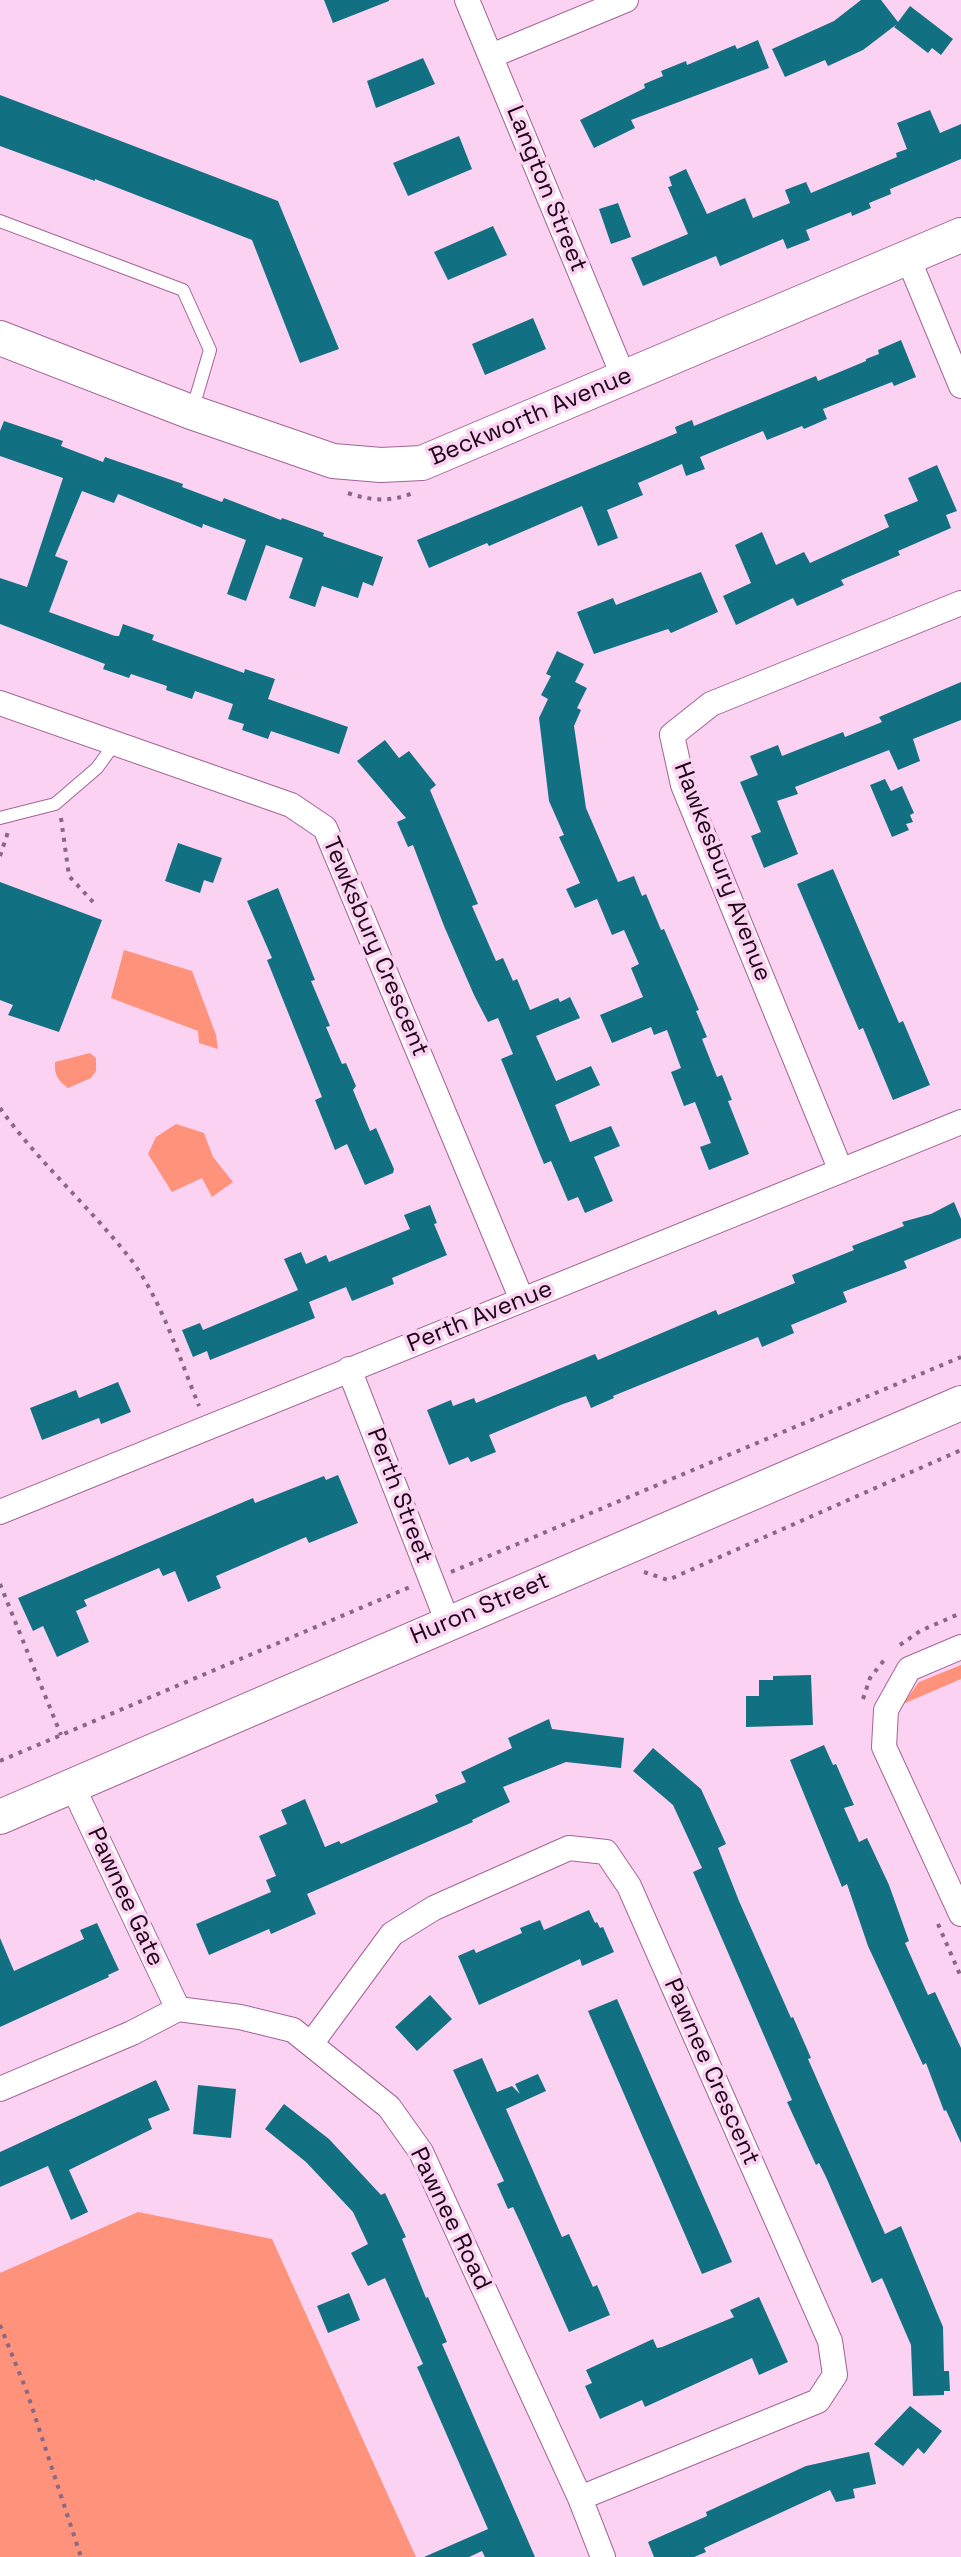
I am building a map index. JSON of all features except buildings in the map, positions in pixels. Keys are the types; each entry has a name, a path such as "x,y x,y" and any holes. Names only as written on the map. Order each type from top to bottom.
{"main road":[{"name":"Beckworth Avenue","path":"0,338 191,412 333,461 381,465 422,463 961,235"},
{"name":"Huron Street","path":"0,1817 961,1403"}],"street":[{"name":"Langton Street","path":"467,0 624,378"},
{"path":"491,56 626,0"},
{"path":"908,258 961,386"},
{"name":"Hawkesbury Avenue","path":"841,1171 683,785 672,735 711,704 961,603"},
{"name":"Tewksbury Crescent","path":"0,703 291,805 325,828 522,1300"},
{"name":"Perth Avenue","path":"0,1512 961,1122"},
{"name":"Perth Street","path":"349,1369 448,1623"},
{"path":"961,1647 909,1669 886,1710 884,1747 961,1914"},
{"name":"Pawnee Gate","path":"72,1785 178,2009"},
{"name":"Pawnee Crescent","path":"311,2044 392,1934 434,1908 569,1848 606,1852 629,1886 830,2341 835,2375 818,2401 580,2498"},
{"path":"0,2089 132,2033 178,2009"},
{"name":"Pawnee Road","path":"178,2009 240,2017 293,2030 389,2107 421,2152 580,2498 603,2557"}],"lane":[{"path":"0,221 183,290 210,350 191,412"},
{"path":"0,818 55,804 97,768 115,743"}],"path":[{"path":"345,492 395,501 422,490"},
{"path":"55,804 63,825 69,876 93,902"},
{"path":"0,1108 18,1133 133,1263 155,1301 208,1427"},
{"path":"450,1572 961,1357"},
{"path":"643,1571 668,1580 961,1450"},
{"path":"0,1584 61,1735"},
{"path":"0,1761 416,1585"},
{"path":"0,2325 27,2392 81,2557"}],"shaded area":[{"path":"124,950 192,971 216,1035 218,1049 199,1043 198,1031 111,998"},
{"path":"90,1053 96,1058 96,1071 91,1078 68,1088 57,1077 55,1062"},
{"path":"176,1124 204,1133 213,1157 233,1182 212,1197 202,1178 172,1192 148,1154 156,1137"},
{"path":"961,1665 961,1679 903,1704 919,1682"},
{"path":"138,2212 272,2239 416,2557 0,2557 0,2273"}]}
